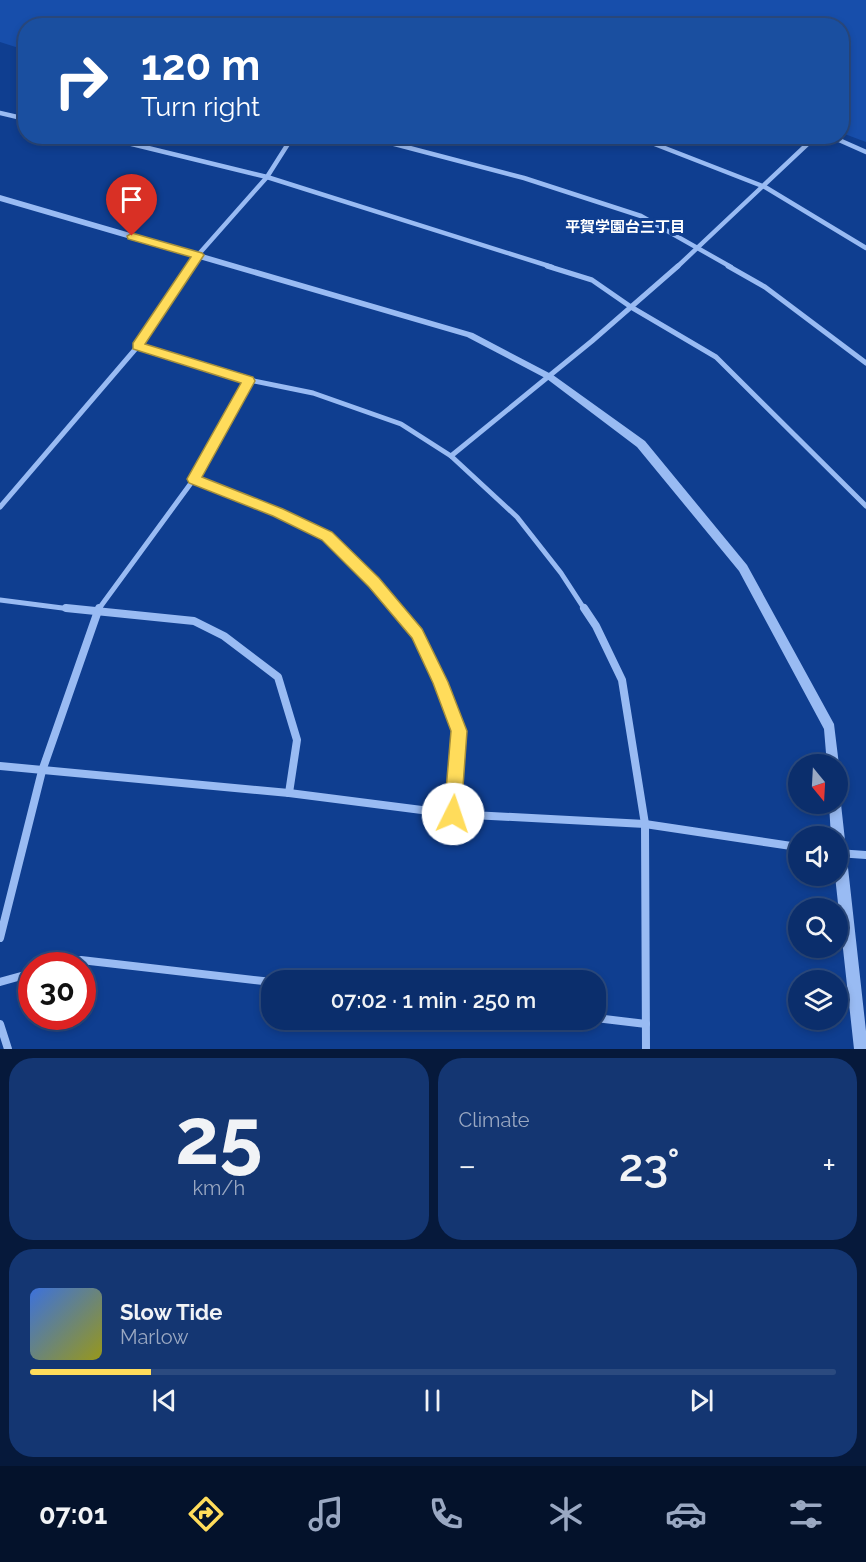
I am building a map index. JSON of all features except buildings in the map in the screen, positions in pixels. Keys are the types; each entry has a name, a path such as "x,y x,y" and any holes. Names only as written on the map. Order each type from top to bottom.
{"street":[{"path":"0,113 18,117"},
{"path":"132,144 267,177 592,280 631,307 716,357 866,506"},
{"path":"0,507 138,346 198,255 267,177 288,144"},
{"path":"394,144 524,178 641,216 765,287 866,363"},
{"path":"655,144 765,187 866,248"},
{"path":"451,456 550,377 631,307 765,187 808,144"},
{"path":"848,144 866,152"},
{"path":"0,198 470,335 550,377 641,444 743,568 830,728 832,754"},
{"path":"138,346 249,381 314,393 402,424 451,456 517,517 561,573 596,626 622,680 645,824 646,1049"},
{"path":"0,938 42,771 96,612 194,479 249,381"},
{"path":"194,479 278,512 327,536 374,582 417,634 441,682 459,731 453,814"},
{"path":"0,600 194,621 224,636 278,677 297,740 289,793"},
{"path":"0,766 289,793 453,814 645,824 788,845"},
{"path":"848,854 866,855"},
{"path":"842,886 861,1049"},
{"path":"96,962 261,981"},
{"path":"0,982 18,977"},
{"path":"606,1019 646,1024"},
{"path":"0,1024 8,1049"}],"shaded area":[{"path":"0,0 866,0 866,142 849,136 849,18 18,18 18,48 0,42"}],"district":[{"name":"平賀学園台三丁目","path":"625,227"}],"route":[{"path":"132,236 198,255 138,346 249,381 194,479 278,512 327,536 374,582 417,634 441,682 459,731 453,814"}]}
